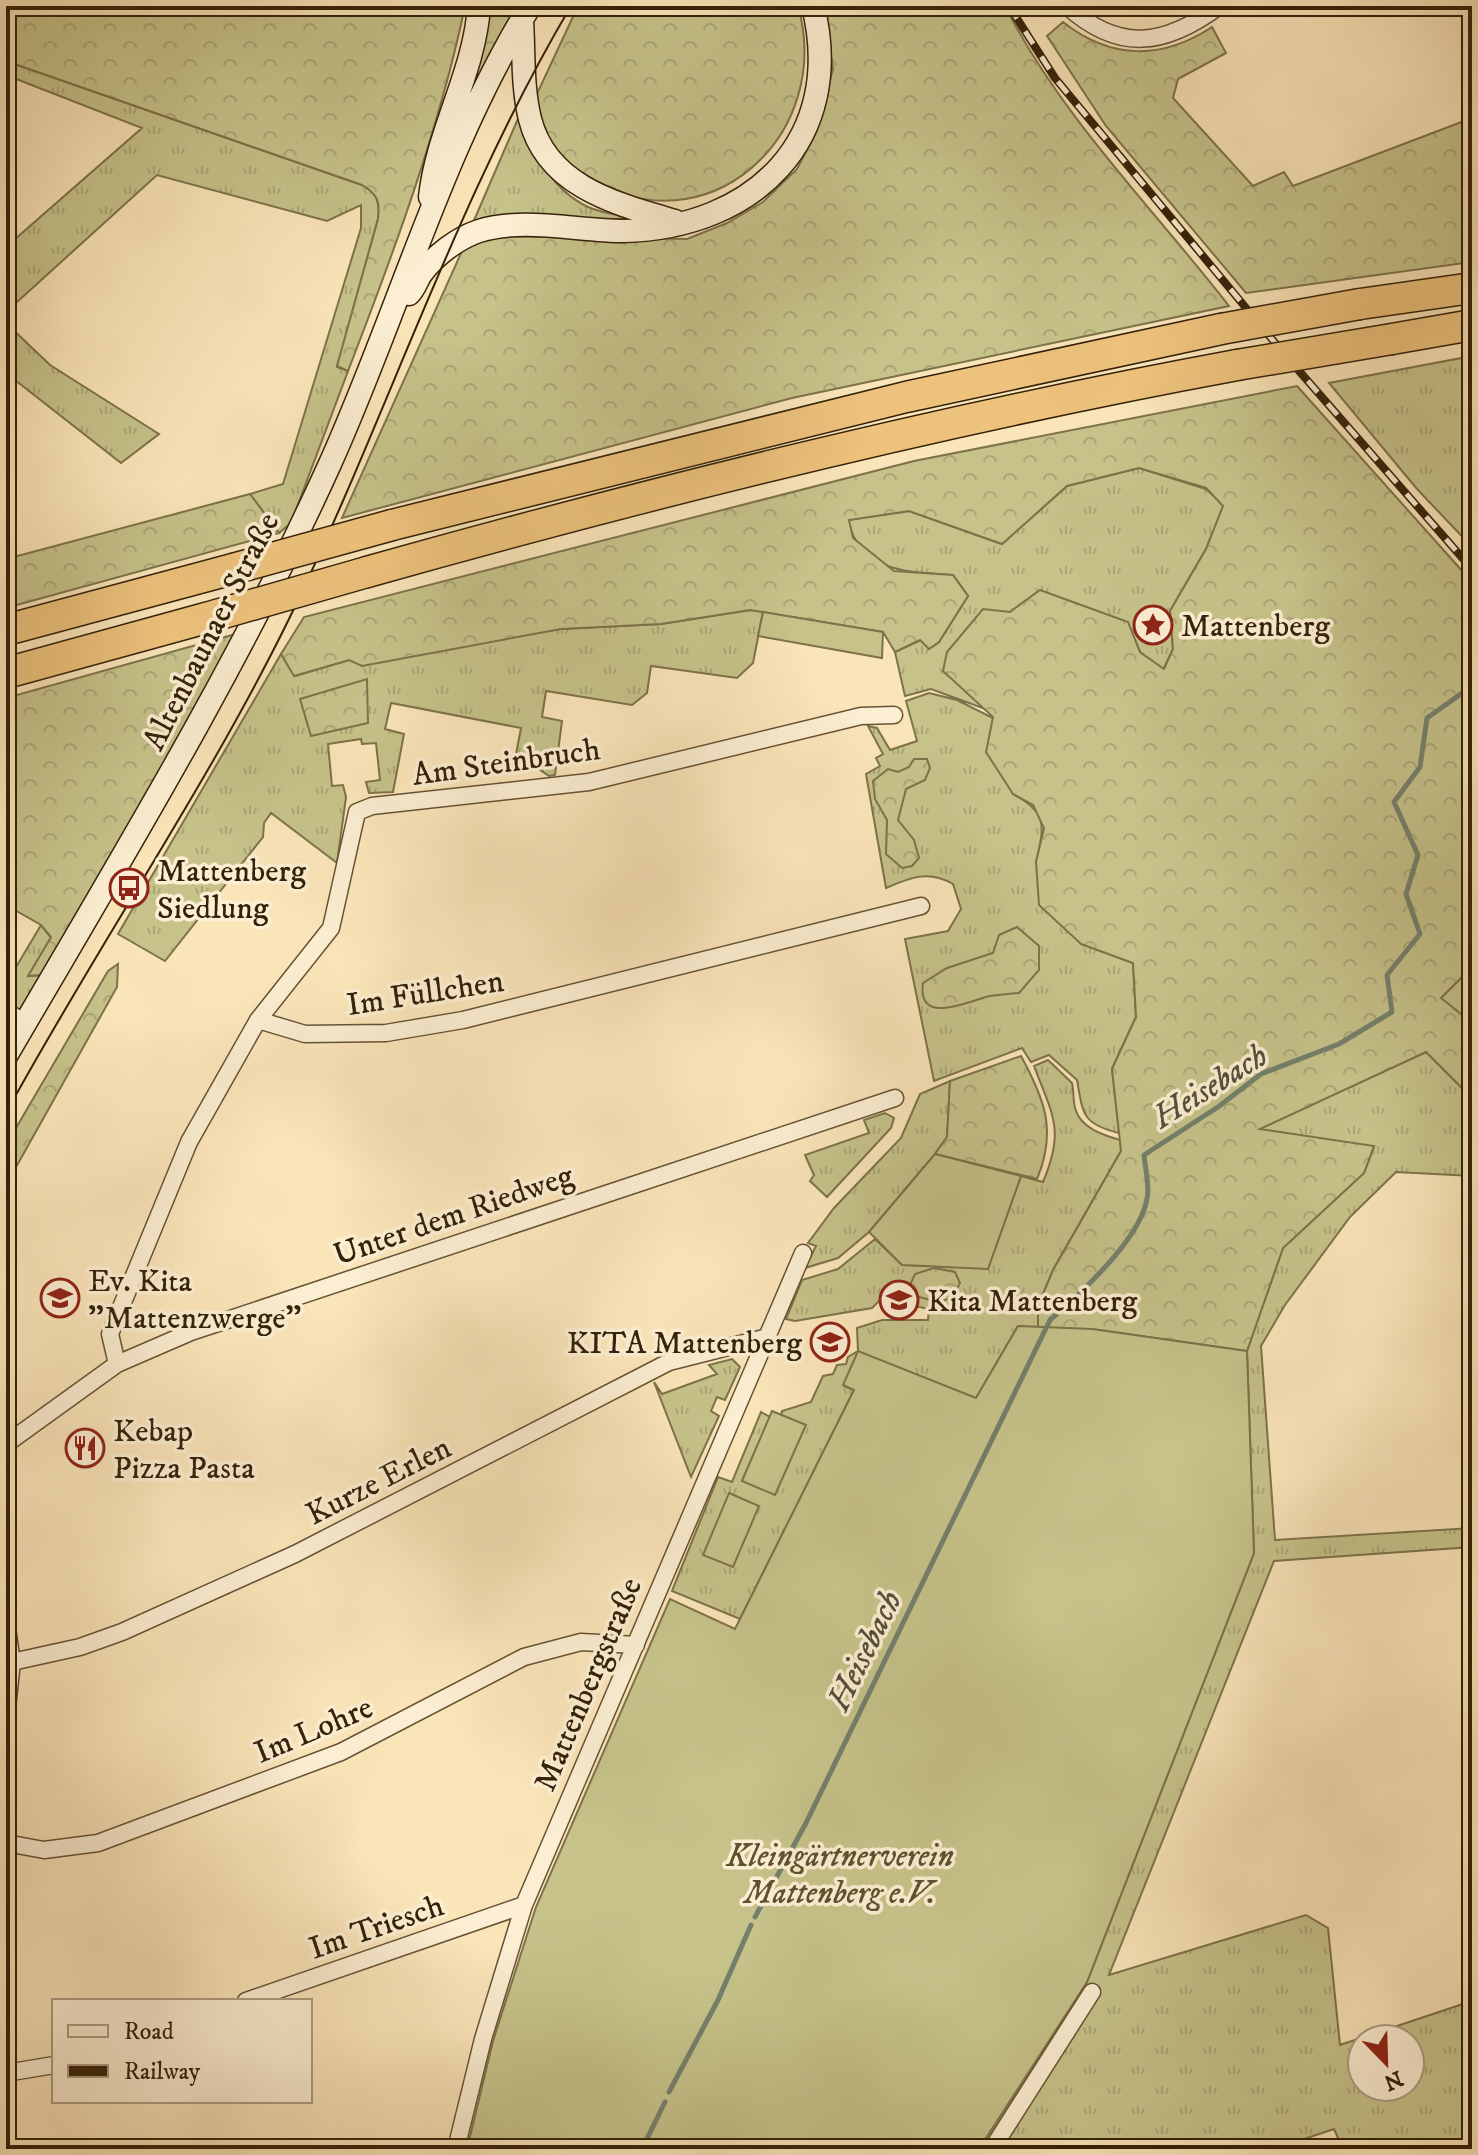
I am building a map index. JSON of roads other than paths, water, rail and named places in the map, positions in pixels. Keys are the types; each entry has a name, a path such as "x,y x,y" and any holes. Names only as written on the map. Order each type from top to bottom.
{"highway":[{"path":"6,630 392,525 906,397 1221,329 1472,288"},
{"path":"6,673 587,512 906,433 1237,365 1472,325"}],"main road":[{"path":"428,214 433,168 479,6"},
{"path":"391,312 413,290 427,266 475,233 503,227 627,231 684,223 732,207 759,189 795,146 808,122 820,71 813,6"},
{"path":"428,214 526,13"},
{"path":"526,13 530,118 551,159 593,195 684,223"},
{"name":"Altenbaunaer Straße","path":"6,1056 16,1017 151,812 247,638 330,464 428,214"}],"street":[{"path":"1067,6 1105,33 1135,39 1163,37 1191,27 1219,6"},
{"name":"Am Steinbruch","path":"258,1020 314,954 331,928 357,812 372,806 589,782 861,716 894,715"},
{"name":"Im Füllchen","path":"258,1020 305,1034 386,1033 463,1020 921,906"},
{"path":"117,1364 110,1334 189,1142 258,1020"},
{"name":"Unter dem Riedweg","path":"6,1444 117,1364 191,1332 895,1098"},
{"name":"Mattenbergstraße","path":"456,2149 483,2039 524,1905 764,1338 803,1253"},
{"name":"Kurze Erlen","path":"12,1662 55,1653 122,1632 295,1554 669,1362 764,1338"},
{"path":"6,1622 12,1662 6,1717"},
{"name":"Im Lohre","path":"6,1843 44,1850 98,1843 341,1752 524,1657 581,1642 636,1645"},
{"name":"Im Triesch","path":"252,1999 524,1905"},
{"path":"992,2149 1092,1992"},
{"path":"6,2073 52,2065"}],"waterway":[{"name":"Heisebach","path":"755,1917 806,1823 1050,1320 1107,1265 1142,1215 1148,1194 1144,1155 1218,1107 1261,1074 1339,1044 1392,1012 1387,975 1420,934 1406,894 1418,855 1394,802 1420,767 1427,718 1472,686"},
{"name":"Heisebach","path":"669,2092 718,2000 751,1925"},
{"name":"Heisebach","path":"642,2149 665,2102"}],"tram line":[{"path":"6,1113 222,745 289,619 325,543 492,155 571,6"}],"railway":[{"path":"1009,6 1055,78 1286,356 1472,569"}],"place":[{"name":"Mattenberg","path":"1153,625"},
{"name":"Mattenberg Siedlung","path":"129,888"},
{"name":"Ev. Kita \"Mattenzwerge\"","path":"60,1298"},
{"name":"Kita Mattenberg","path":"899,1300"},
{"name":"KITA Mattenberg","path":"830,1342"},
{"name":"Kebap Pizza Pasta","path":"85,1448"}],"park label":[{"name":"Kleingärtnerverein Mattenberg e.V.","path":"840,1874"}]}
